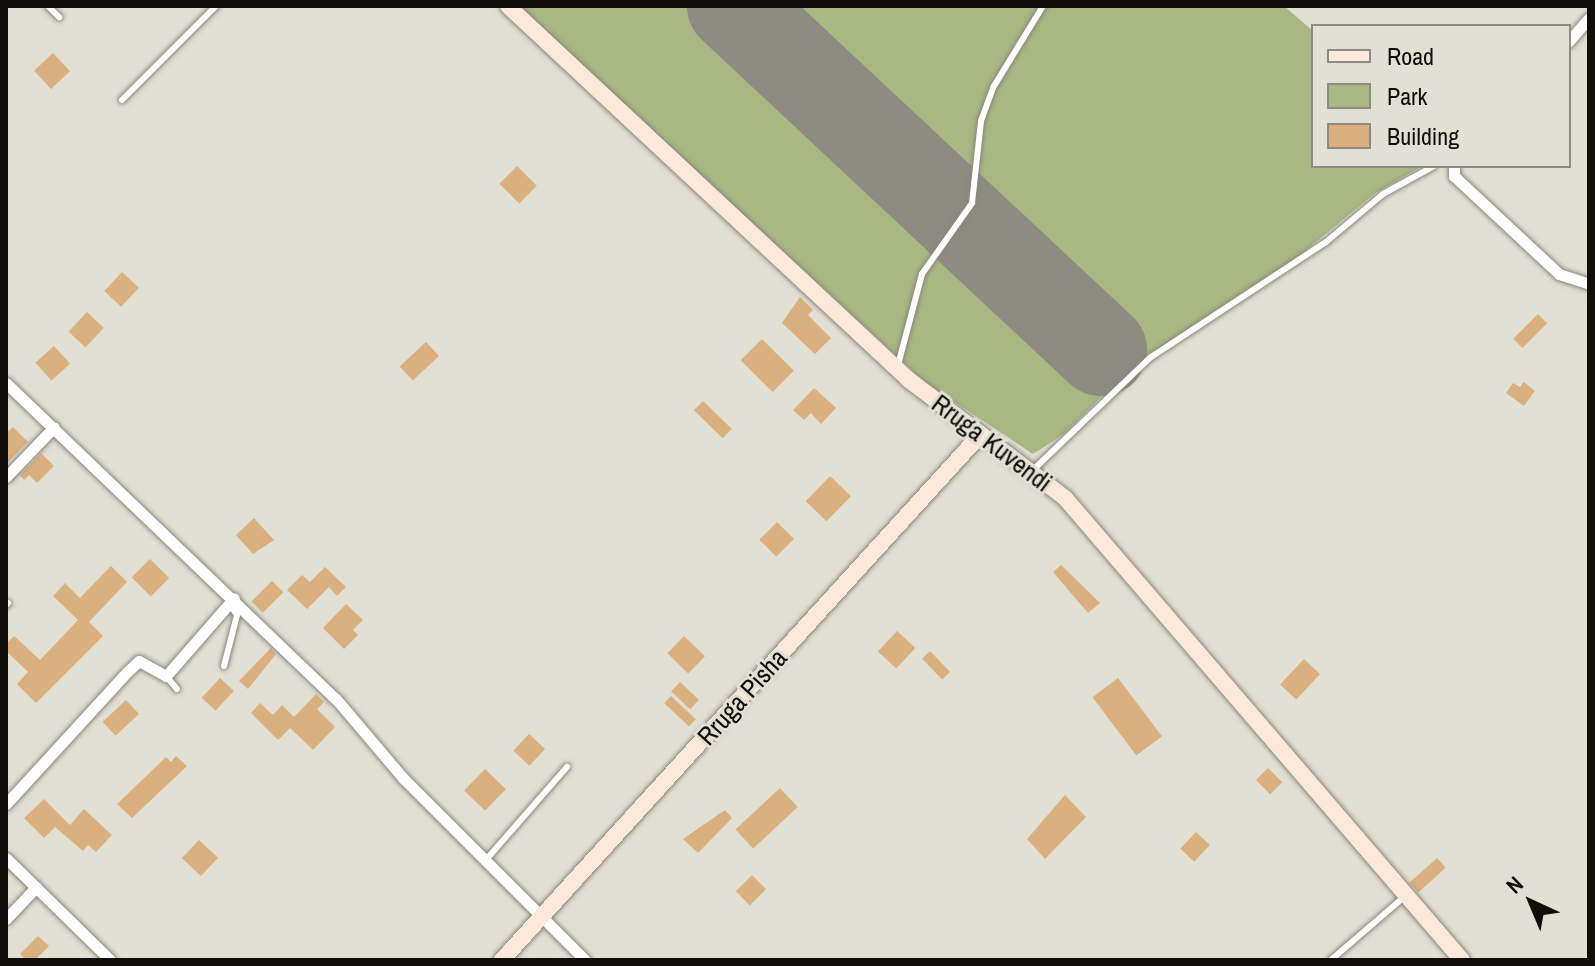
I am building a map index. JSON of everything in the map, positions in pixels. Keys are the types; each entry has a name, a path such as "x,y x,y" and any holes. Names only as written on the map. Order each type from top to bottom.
{"street":[{"name":"Rruga Kuvendi","path":"508,6 897,369 1033,470 1065,498 1462,960"},
{"path":"1571,39 1589,18"},
{"path":"1454,168 1454,176 1559,274 1589,284"},
{"path":"6,383 336,699 403,778 540,919 585,960"},
{"path":"6,477 54,427"},
{"name":"Rruga Pisha","path":"502,960 981,434"},
{"path":"6,804 139,661 166,676 232,600"},
{"path":"6,858 110,960"},
{"path":"6,919 36,887"}],"lane":[{"path":"48,6 59,17"},
{"path":"122,100 216,6"},
{"path":"897,369 922,274 972,203 981,121 994,86 1017,41 1043,6"},
{"path":"1033,470 1151,357 1307,256 1383,194 1430,168"},
{"path":"224,666 237,615 232,600"},
{"path":"166,676 177,689"},
{"path":"485,861 567,767"},
{"path":"1331,960 1407,894"}],"green space":[{"path":"516,6 1284,6 1311,29 1311,168 1419,168 1374,194 1293,261 1133,365 1064,434 1033,454 926,383"}],"building":[{"path":"53,53 70,71 51,89 34,71"},
{"path":"517,166 537,186 519,203 499,184"},
{"path":"122,272 139,288 121,307 104,291"},
{"path":"800,297 813,310 808,315 831,338 815,354 782,323"},
{"path":"87,312 104,328 85,347 69,332"},
{"path":"1538,314 1547,323 1522,348 1513,339"},
{"path":"762,339 794,371 773,392 741,360"},
{"path":"426,342 439,356 413,380 400,367"},
{"path":"54,346 70,364 51,381 35,363"},
{"path":"1524,382 1535,391 1524,406 1506,393 1513,383 1520,387"},
{"path":"814,388 836,408 821,424 811,413 804,420 793,410"},
{"path":"703,401 732,429 723,438 694,410"},
{"path":"13,427 28,442 7,463 6,433"},
{"path":"41,453 54,466 37,483 29,475 24,480 20,475"},
{"path":"830,476 851,496 827,521 806,501"},
{"path":"254,518 274,540 253,554 236,535"},
{"path":"777,522 794,539 776,557 759,540"},
{"path":"150,559 169,578 151,596 132,577"},
{"path":"1061,565 1100,603 1088,613 1053,572"},
{"path":"111,566 127,582 89,622 103,636 36,703 17,684 28,672 6,651 6,644 14,636 40,660 78,620 53,596 65,583 80,598"},
{"path":"325,567 346,587 337,596 329,587 307,609 287,590 302,575 310,582"},
{"path":"272,581 283,592 263,613 251,602"},
{"path":"346,604 363,620 353,630 358,635 344,649 323,628"},
{"path":"897,631 915,648 896,669 878,651"},
{"path":"684,636 705,656 688,673 667,653"},
{"path":"271,648 276,654 248,689 239,681"},
{"path":"930,651 950,672 942,680 922,659"},
{"path":"1304,659 1320,674 1296,700 1280,685"},
{"path":"220,678 234,691 215,711 202,698"},
{"path":"1118,678 1162,736 1136,756 1092,697"},
{"path":"680,682 699,700 690,709 671,692"},
{"path":"316,694 324,702 317,709 335,727 313,750 290,728 278,740 251,713 260,703 273,715 282,705 294,717"},
{"path":"671,696 696,719 689,727 664,703"},
{"path":"126,700 139,714 116,736 103,722"},
{"path":"529,734 545,749 529,766 513,751"},
{"path":"176,756 187,766 132,818 117,804 166,757 171,762"},
{"path":"1268,768 1282,782 1270,794 1256,780"},
{"path":"485,769 506,789 485,811 464,791"},
{"path":"780,788 798,807 753,849 735,830"},
{"path":"1065,795 1086,817 1045,859 1027,839"},
{"path":"44,799 70,825 84,809 112,835 96,852 88,845 83,851 55,827 44,838 24,818"},
{"path":"725,810 732,818 698,853 683,839"},
{"path":"1196,832 1210,845 1194,862 1180,849"},
{"path":"199,840 218,858 201,876 182,858"},
{"path":"1437,858 1446,868 1418,892 1410,883"},
{"path":"752,875 766,889 750,905 736,891"},
{"path":"38,936 49,946 35,960 26,960 20,954"}],"runway":[{"path":"733,6 1101,350"}]}
